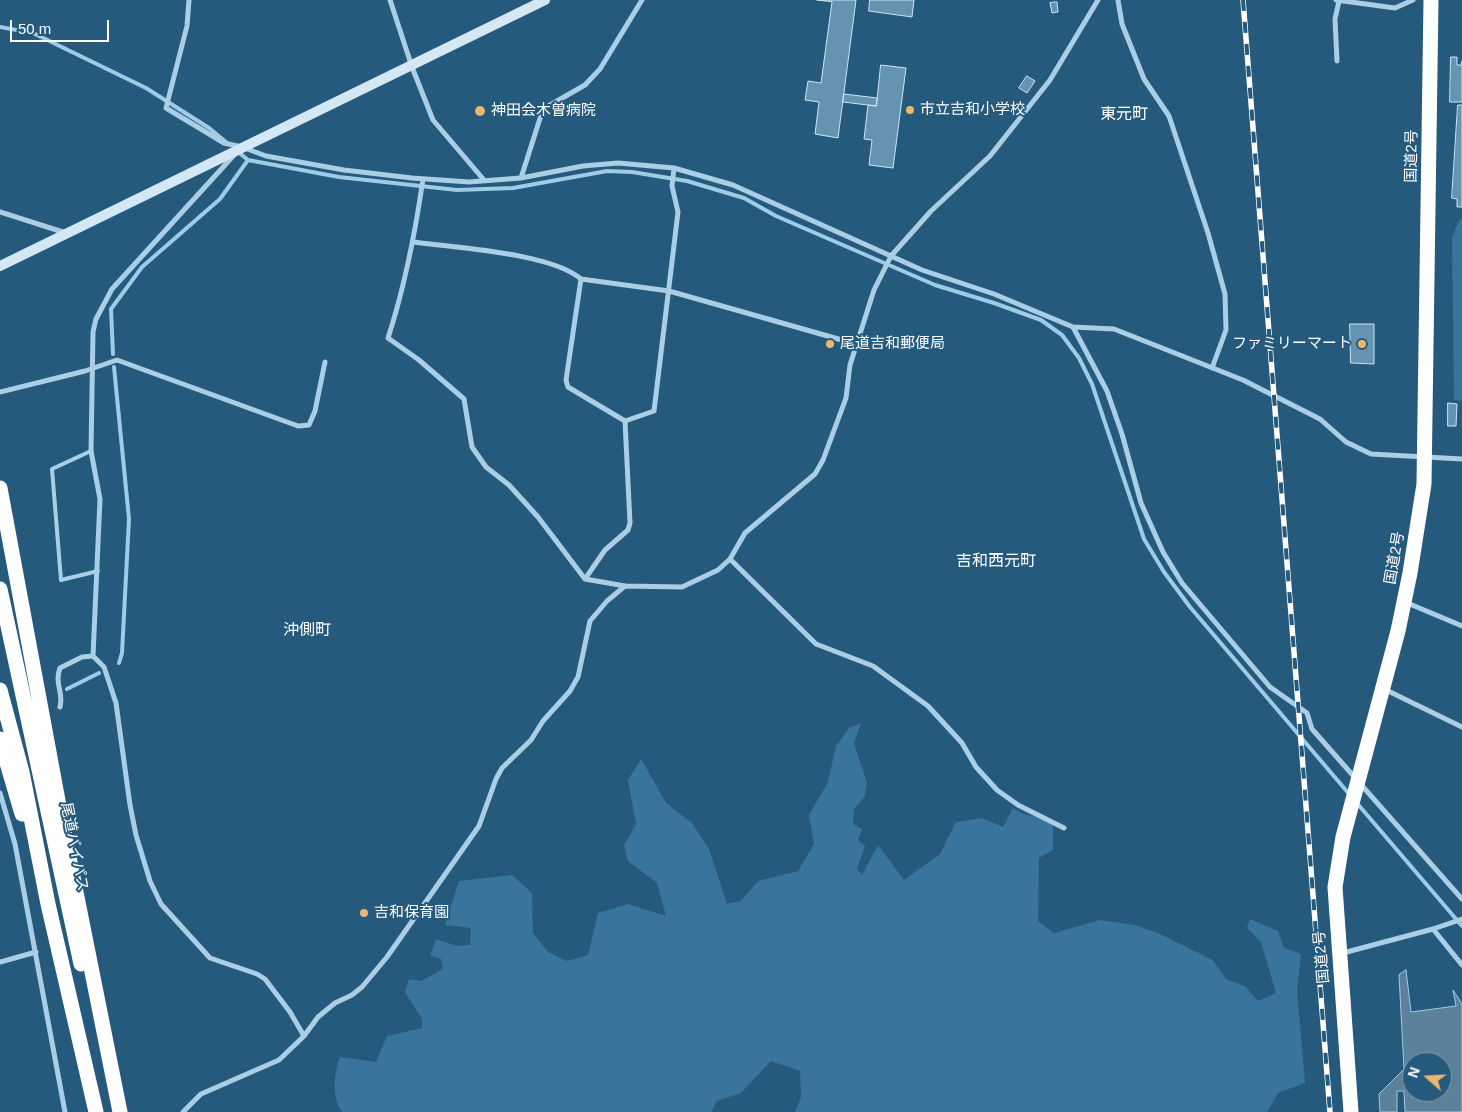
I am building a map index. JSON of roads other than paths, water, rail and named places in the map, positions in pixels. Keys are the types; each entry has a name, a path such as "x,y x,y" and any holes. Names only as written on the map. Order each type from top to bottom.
{"highway":[{"name":"国道2号","path":"1351,1112 1335,887 1340,849 1404,602 1420,514 1425,456 1431,0"},
{"path":"0,488 62,822 120,1112"},
{"name":"尾道バイパス","path":"0,589 72,922 116,1112"},
{"path":"0,690 22,772 48,904 96,1112"},
{"path":"0,739 48,904"}],"street":[{"path":"189,0 187,26 166,108 224,143 242,146 266,156 295,162 423,180 469,182 521,178 583,166 618,163 674,168 733,185 922,270 994,294 1073,327 1114,329 1212,368 1275,394 1320,419 1346,442 1370,454 1462,459"},
{"path":"390,0 412,67 433,120 484,180"},
{"path":"0,266 242,146 412,67 545,0"},
{"path":"521,178 543,109 585,85 600,69 642,0"},
{"path":"423,180 414,242 400,300 388,338 419,360 464,399 472,447 486,467 509,485 538,516 585,579 625,586 682,587 718,570 730,559 745,533 815,474 824,460 846,398 850,365 874,290 891,256 931,211 990,156 1050,80 1098,0"},
{"path":"1118,0 1122,24 1144,78 1169,116 1226,294 1226,330 1212,368"},
{"path":"1338,61 1335,19 1337,0 1395,8 1413,0"},
{"path":"242,146 112,289 96,319 93,332 91,451 100,499 93,656 104,667 116,702 136,835 150,881 160,904 210,958 257,974 265,979 290,1012 304,1036"},
{"path":"216,159 225,165"},
{"path":"581,279 566,380 568,387 625,421 654,411 678,212 672,186 674,168"},
{"path":"0,212 68,233"},
{"path":"414,242 535,259 572,271 581,279 669,291 856,344"},
{"path":"1073,327 1107,391 1122,434 1141,503 1163,552 1182,583 1270,687 1307,713 1312,729 1358,785 1462,899"},
{"path":"0,392 56,380 117,360 298,426 309,425 316,411 325,362"},
{"path":"585,579 605,550 628,530 630,522 625,421"},
{"path":"730,559 816,644 873,666 928,706 962,743 976,767 997,790 1018,805 1064,828"},
{"path":"183,1112 201,1094 279,1060 304,1036 318,1017 335,1003 352,995 387,957 479,826 496,779 502,768 531,740 543,721 570,691 578,677 590,620 607,601 625,586"},
{"path":"1404,602 1462,626"},
{"path":"60,707 62,701 56,679 60,668 82,657 93,656"},
{"path":"1383,689 1462,727"},
{"path":"0,792 14,844 36,952 65,1112"},
{"path":"1339,954 1433,929 1462,919"},
{"path":"1433,929 1462,966"},
{"path":"0,962 36,952"}],"lane":[{"path":"91,451 52,469 61,580 98,571"}],"waterway":[{"path":"0,27 33,33 146,88 209,128 226,142"},
{"path":"237,151 248,160 339,177 457,190 513,188 607,171 632,172 687,181 744,198 776,216 935,285 1041,320 1062,335 1079,358 1092,384 1144,539 1164,572 1190,607 1350,795"},
{"path":"113,354 111,309 142,267 220,199 248,160"},
{"path":"114,367 129,519 122,653 119,663"},
{"path":"67,689 99,673"},
{"path":"1356,802 1462,926"}],"railway":[{"path":"1243,0 1330,1112"}],"place":[{"name":"市立吉和小学校","path":"910,110"},
{"name":"神田会木曽病院","path":"480,111"},
{"name":"尾道吉和郵便局","path":"830,344"},
{"name":"ファミリーマート","path":"1362,344"},
{"name":"吉和保育園","path":"364,913"}],"district":[{"name":"東元町","path":"1124,115"},
{"name":"吉和西元町","path":"996,562"},
{"name":"沖側町","path":"307,631"}]}
